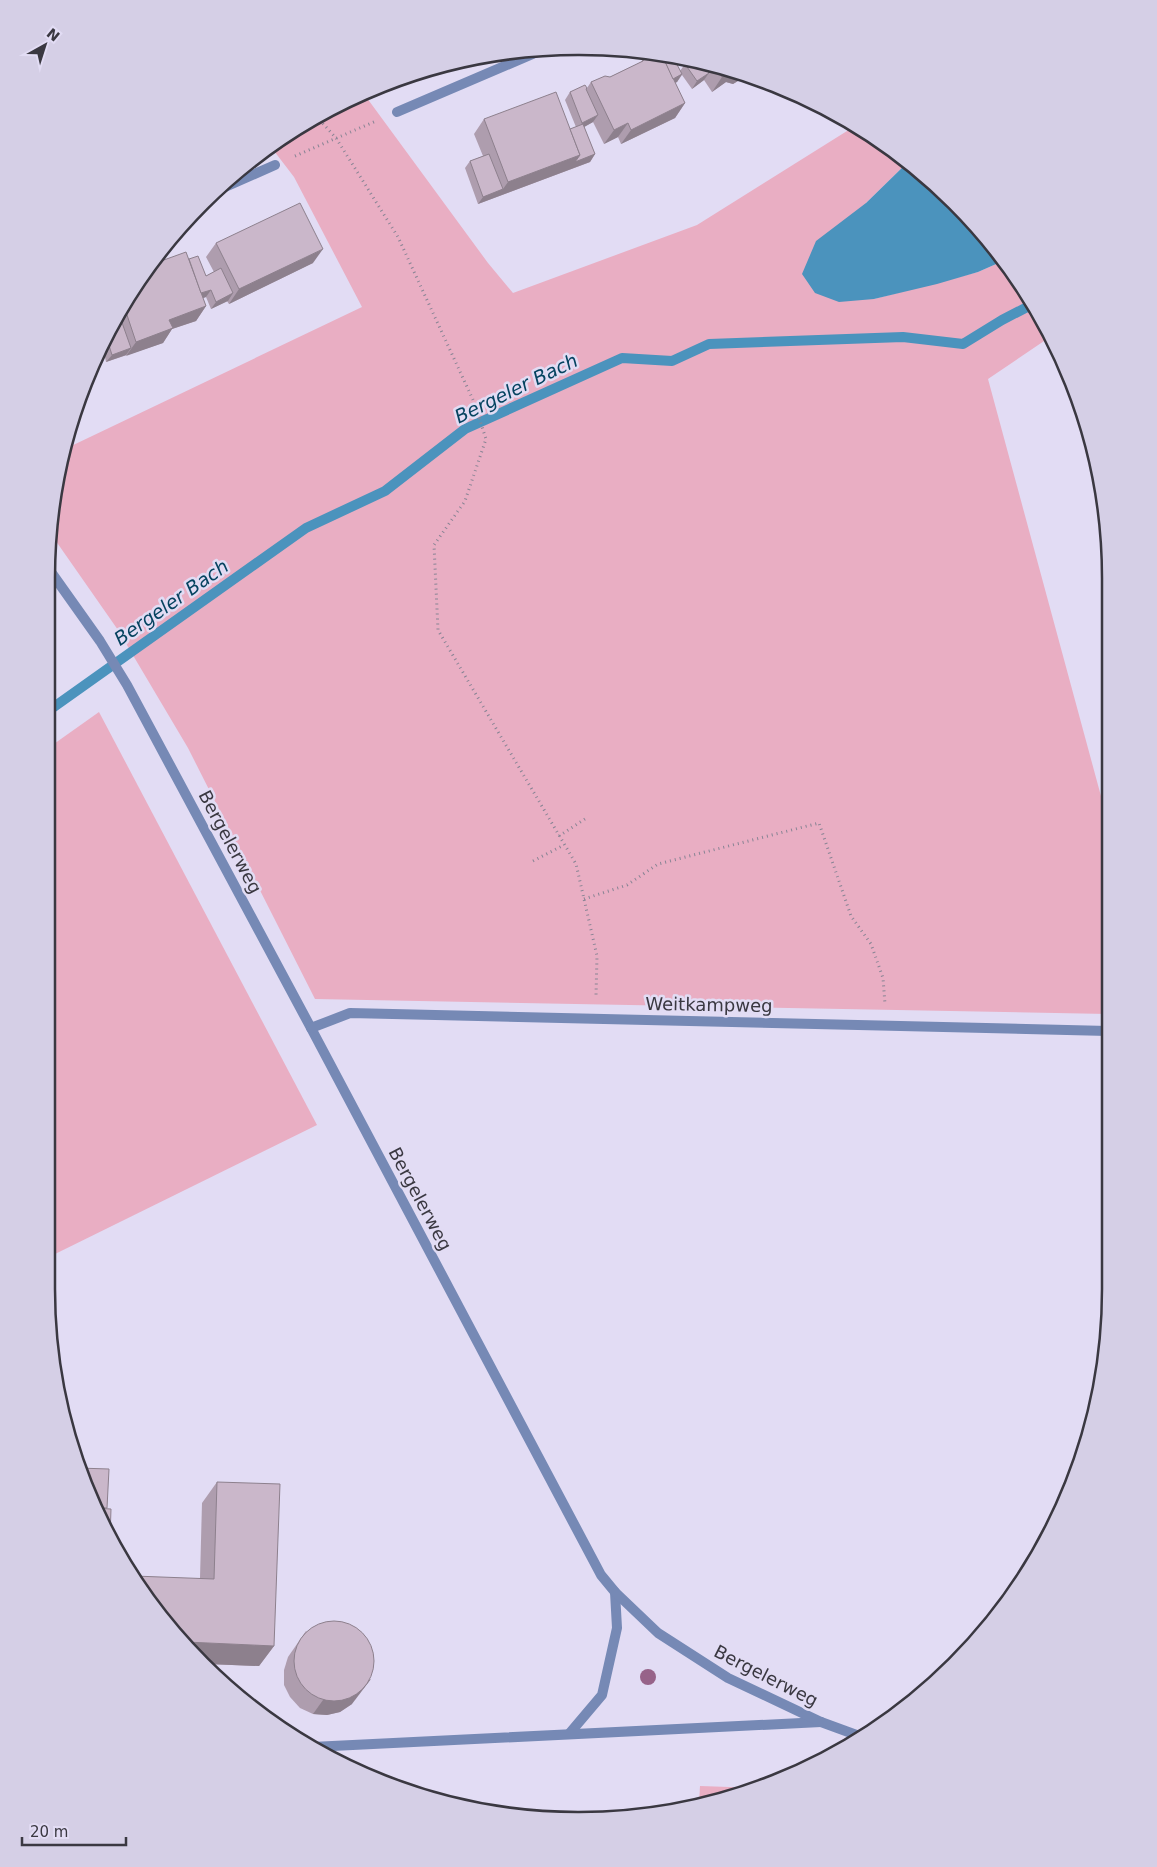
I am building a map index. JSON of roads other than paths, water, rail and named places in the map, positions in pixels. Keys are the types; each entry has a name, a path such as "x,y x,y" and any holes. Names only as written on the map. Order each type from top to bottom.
{"street":[{"path":"397,112 524,58"},
{"path":"239,180 274,165"},
{"name":"Bergelerweg","path":"55,578 100,641 127,685 601,1575 615,1592 658,1634 728,1678 821,1722 853,1734"},
{"name":"Weitkampweg","path":"311,1028 350,1013 1102,1031"},
{"path":"568,1734 602,1695 617,1628 615,1592"},
{"path":"323,1745 821,1722"}],"water":[{"path":"902,167 949,208 997,264 978,272 937,284 874,299 839,302 815,293 802,274 816,241 866,203"}],"waterway":[{"name":"Bergeler Bach","path":"55,706 306,528 385,491 465,429 622,358 672,361 709,344 903,337 963,344 1026,308"}]}
